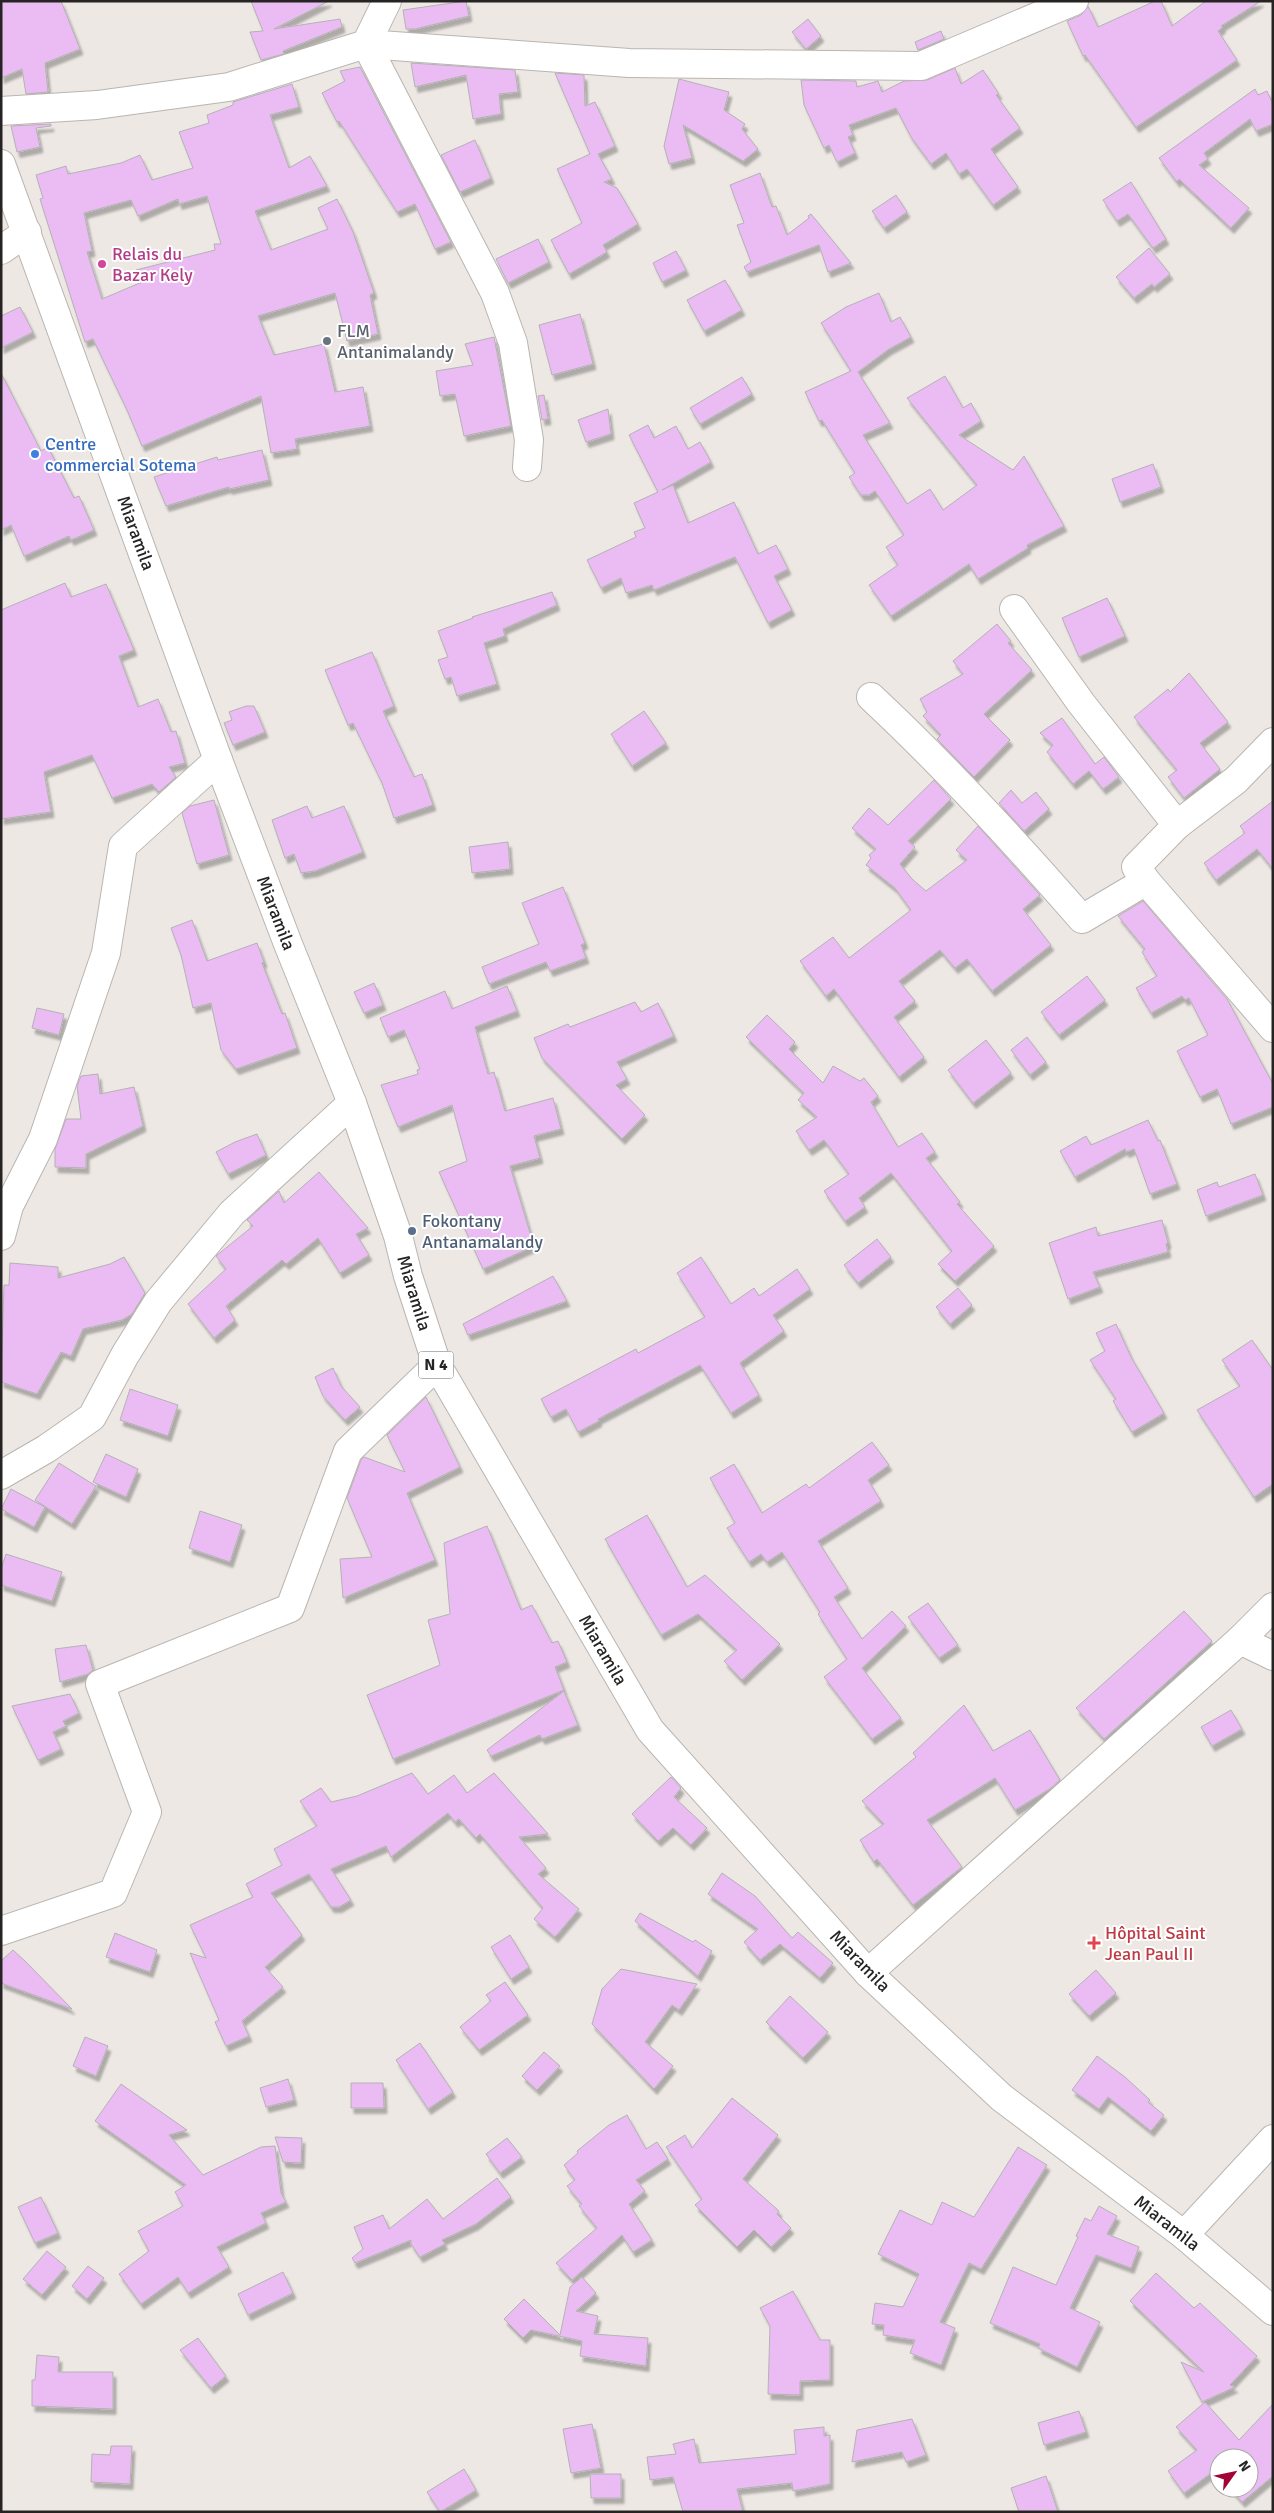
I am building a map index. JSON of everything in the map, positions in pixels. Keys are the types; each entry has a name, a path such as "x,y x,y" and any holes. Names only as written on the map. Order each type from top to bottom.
{"street":[{"path":"366,44 387,1"},
{"path":"1,111 97,105 229,87 366,44 629,63 921,66 1074,1"},
{"path":"366,44 495,293 512,343 529,440 527,467"},
{"name":"Miaramila","path":"1,164 218,760 288,944 352,1103 398,1236 408,1276 437,1366 650,1730 868,1972 1002,2098 1184,2235 1273,2311"},
{"path":"1,250 27,232"},
{"path":"1014,609 1081,703 1177,826"},
{"path":"871,697 957,780 978,806 1019,846 1082,919 1146,881"},
{"path":"1273,742 1236,780 1177,826 1136,867 1273,1028"},
{"path":"1,1236 9,1206 43,1139 106,953 123,846 218,760"},
{"path":"1,1475 46,1449 92,1417 125,1355 158,1302 232,1213 352,1103"},
{"path":"1,1931 113,1892 147,1812 100,1684 290,1608 348,1451 437,1366"},
{"path":"868,1972 1240,1640 1273,1607"},
{"path":"1240,1640 1273,1656"},
{"path":"1184,2235 1273,2139"}],"building":[{"path":"1,1 61,1 80,49 45,63 48,92 26,94 22,69 1,78"},
{"path":"251,1 329,1 274,29 340,19 342,27 283,51 284,54 261,60 250,32 263,31"},
{"path":"466,1 469,16 415,29 406,29 403,10"},
{"path":"1155,1 1161,1 1172,26 1206,1 1261,1 1221,26 1223,27 1218,31 1237,60 1136,127 1085,55 1083,56 1067,21 1081,15 1088,6 1098,27"},
{"path":"808,19 821,36 806,49 792,32"},
{"path":"941,31 944,39 918,50 915,42"},
{"path":"411,63 515,70 518,92 499,94 501,114 473,119 466,75 415,87"},
{"path":"360,67 451,242 435,249 415,204 397,212 339,121 337,122 322,93 345,81 340,71"},
{"path":"955,68 961,84 983,70 999,94 996,95 1020,128 991,149 1018,187 993,205 967,169 959,174 946,153 931,164 911,137 896,108 849,125 853,135 848,137 855,153 837,162 829,145 824,148 804,105 801,80 856,81 857,87 878,81 882,92 904,81 927,80"},
{"path":"555,73 584,75 585,106 595,102 615,146 598,154 612,179 604,182 617,188 638,224 603,245 607,252 569,274 551,240 582,223 557,169 590,154"},
{"path":"679,79 729,92 724,110 745,124 742,129 758,149 743,161 683,125 692,158 669,164 664,146"},
{"path":"292,84 299,107 270,115 289,168 310,156 327,186 255,211 271,250 328,229 318,208 337,199 353,232 374,293 370,295 378,334 347,341 335,293 258,316 274,355 324,344 335,392 363,387 370,426 295,439 297,449 271,453 261,396 142,446 93,339 85,342 40,199 43,198 36,175 66,166 68,174 121,163 140,155 152,180 193,168 179,132 209,123 207,115 233,105 233,102","holes":["207,196 221,244 214,244 215,250 136,270 142,282 102,299 87,252 92,251 84,213 131,200 138,216 178,199 179,204"]},
{"path":"1255,89 1258,95 1267,91 1273,104 1273,124 1256,131 1250,119 1204,153 1208,159 1199,165 1249,208 1231,228 1179,179 1177,182 1159,158"},
{"path":"51,124 51,126 36,128 40,147 17,152 11,126"},
{"path":"475,140 491,178 460,192 441,155"},
{"path":"760,173 772,207 776,206 787,235 809,218 808,216 811,214 851,263 828,272 819,245 747,272 744,267 751,262 737,225 744,223 730,185"},
{"path":"1131,182 1166,239 1153,248 1128,214 1117,221 1103,200"},
{"path":"896,195 907,212 884,228 872,211"},
{"path":"538,239 549,262 508,283 496,259"},
{"path":"1149,248 1170,274 1154,287 1152,284 1134,298 1116,277"},
{"path":"676,251 686,270 662,282 653,263"},
{"path":"725,280 742,310 704,331 687,300"},
{"path":"879,293 891,322 900,317 911,337 889,349 858,372 890,423 863,435 907,504 930,489 943,510 977,485 907,398 945,376 963,408 971,403 981,421 959,435 1013,470 1024,456 1064,526 1027,545 1028,548 978,579 969,564 891,616 869,585 898,565 886,547 904,535 875,491 869,495 861,495 849,477 855,473 822,420 819,421 805,392 851,371 821,323 846,307"},
{"path":"20,307 33,332 1,348 1,316"},
{"path":"580,314 593,364 552,375 539,325"},
{"path":"494,337 511,426 464,436 455,394 440,396 436,371 473,365 465,344"},
{"path":"1,373 41,451 48,447 74,498 79,496 94,530 71,540 69,536 24,556 11,525 1,530"},
{"path":"742,377 752,394 700,424 690,408"},
{"path":"544,395 548,419 542,420 538,396"},
{"path":"608,409 611,434 586,442 578,420"},
{"path":"648,425 654,438 676,426 688,449 700,442 711,462 662,490 673,485 688,523 734,502 758,554 776,545 788,569 774,576 792,610 768,623 735,557 654,590 652,585 626,593 621,578 601,588 587,560 636,537 634,532 645,528 634,503 658,492 629,435"},
{"path":"262,450 269,480 229,489 229,487 166,506 154,477 217,457 218,460"},
{"path":"1153,464 1161,487 1120,502 1112,479"},
{"path":"65,583 71,597 106,584 134,650 119,656 138,707 158,699 171,732 176,731 185,763 169,767 176,777 159,792 152,784 112,798 92,755 44,772 51,812 1,819 1,610"},
{"path":"552,592 557,605 503,629 505,636 484,643 497,684 457,696 451,677 445,679 438,660 448,657 438,631 472,617"},
{"path":"1107,598 1125,636 1079,657 1062,618"},
{"path":"997,624 1011,641 1008,643 1032,670 984,714 1010,740 974,777 937,739 941,735 923,716 927,712 920,699 963,674 953,661"},
{"path":"372,652 394,706 383,711 414,777 422,774 433,805 394,818 382,783 353,723 348,725 325,670"},
{"path":"1189,673 1228,722 1200,743 1220,769 1184,798 1168,777 1177,770 1134,717 1168,689 1170,692"},
{"path":"246,706 254,706 265,732 233,745 224,723 232,720 229,712"},
{"path":"644,711 666,743 632,766 611,734"},
{"path":"1062,718 1095,764 1104,757 1119,777 1103,789 1089,771 1073,784 1047,752 1053,745 1040,733"},
{"path":"934,780 951,799 908,841 915,847 900,864 912,879 926,891 967,860 956,850 978,826 1040,895 1023,909 1051,945 992,991 967,959 955,968 940,950 899,981 915,1001 894,1017 924,1057 899,1077 834,989 826,996 800,961 833,937 849,958 911,910 895,888 866,865 871,858 869,855 876,849 852,828 869,808 888,825"},
{"path":"1011,790 1022,803 1036,792 1049,809 1024,831 999,803"},
{"path":"214,800 229,855 197,864 182,813 190,806"},
{"path":"1273,801 1273,869 1257,849 1216,880 1204,863 1245,833 1240,826"},
{"path":"307,806 312,818 344,806 363,852 315,871 301,873 294,854 285,858 272,820"},
{"path":"508,842 510,869 472,873 469,847"},
{"path":"563,887 585,943 581,945 586,958 550,971 546,962 489,984 482,967 539,944 522,903"},
{"path":"1143,901 1227,999 1273,1084 1273,1107 1231,1124 1217,1089 1200,1097 1177,1051 1208,1035 1189,998 1185,1000 1182,996 1151,1013 1136,988 1157,976 1142,952 1145,949 1118,916"},
{"path":"192,920 207,961 257,943 264,962 262,963 282,1014 285,1013 297,1048 236,1069 221,1050 211,1003 193,1008 181,955 171,928"},
{"path":"1087,976 1105,1000 1059,1035 1041,1012"},
{"path":"374,983 383,1005 364,1013 354,992"},
{"path":"507,986 517,1011 475,1027 488,1074 494,1072 505,1111 553,1098 561,1129 534,1136 540,1158 510,1166 534,1246 483,1269 439,1172 467,1161 452,1105 398,1127 381,1085 418,1074 417,1070 420,1069 404,1030 388,1037 380,1018 445,991 452,1009"},
{"path":"635,1002 641,1012 658,1003 674,1036 617,1062 627,1079 616,1085 645,1115 622,1139 542,1058 534,1038 568,1024 570,1027"},
{"path":"37,1008 64,1014 59,1035 32,1028"},
{"path":"767,1015 795,1042 789,1049 823,1083 833,1066 860,1081 864,1078 878,1096 871,1102 898,1147 922,1133 935,1152 926,1158 960,1202 957,1204 994,1246 955,1281 938,1264 952,1251 891,1173 859,1198 865,1207 845,1221 824,1191 849,1174 824,1140 809,1150 796,1131 817,1117 798,1100 804,1093 746,1037"},
{"path":"1027,1037 1046,1062 1030,1075 1011,1050"},
{"path":"986,1040 1011,1073 973,1103 948,1070"},
{"path":"98,1074 100,1094 134,1087 143,1126 86,1154 86,1168 55,1167 55,1149 66,1119 81,1119 77,1086 81,1076"},
{"path":"1148,1120 1158,1141 1160,1140 1177,1184 1150,1194 1134,1149 1126,1152 1125,1149 1075,1177 1060,1151 1086,1136 1091,1145"},
{"path":"257,1134 266,1155 228,1174 216,1152 235,1142"},
{"path":"319,1172 368,1228 356,1234 369,1255 340,1273 318,1238 286,1264 282,1260 226,1306 235,1320 214,1338 188,1304 226,1269 216,1256 253,1226 247,1220 279,1191 284,1203"},
{"path":"1255,1174 1263,1195 1206,1216 1197,1190 1217,1182 1219,1187"},
{"path":"1162,1220 1168,1243 1166,1244 1168,1252 1093,1272 1100,1287 1068,1299 1049,1243 1096,1227 1098,1236"},
{"path":"877,1239 891,1257 858,1283 844,1265"},
{"path":"124,1257 145,1293 132,1314 122,1320 83,1329 71,1356 61,1352 37,1394 1,1382 4,1285 9,1285 10,1263 58,1267 58,1278 110,1264"},
{"path":"701,1257 731,1304 754,1288 759,1296 797,1269 810,1289 773,1315 784,1331 740,1363 759,1395 731,1413 700,1365 598,1419 599,1421 578,1432 566,1409 551,1417 541,1399 636,1349 638,1353 705,1317 677,1273"},
{"path":"553,1276 567,1301 468,1335 463,1324"},
{"path":"958,1288 972,1305 950,1324 936,1307"},
{"path":"1116,1324 1131,1357 1164,1413 1132,1432 1113,1401 1116,1399 1090,1360 1105,1351 1096,1333"},
{"path":"1252,1340 1273,1370 1273,1484 1254,1497 1197,1410 1240,1386 1222,1360"},
{"path":"333,1368 341,1386 360,1407 345,1420 323,1396 315,1377"},
{"path":"130,1389 178,1405 168,1436 120,1420"},
{"path":"426,1397 460,1467 407,1493 435,1560 343,1598 340,1559 372,1557 347,1498 361,1460 364,1457 405,1472 387,1435"},
{"path":"872,1442 889,1465 868,1480 881,1501 818,1541 848,1588 834,1597 862,1639 892,1611 906,1626 862,1668 901,1718 872,1739 824,1677 847,1659 818,1614 820,1612 782,1552 767,1562 761,1554 749,1562 727,1528 735,1523 710,1478 734,1464 762,1513 806,1484 809,1488"},
{"path":"106,1454 138,1469 126,1497 93,1482"},
{"path":"59,1463 96,1486 72,1524 35,1500"},
{"path":"11,1489 45,1507 34,1527 1,1509"},
{"path":"200,1511 242,1525 230,1562 189,1548"},
{"path":"647,1515 687,1587 705,1575 780,1644 742,1680 724,1661 737,1650 698,1614 661,1635 605,1539"},
{"path":"487,1526 521,1610 532,1605 552,1643 558,1641 567,1662 555,1667 564,1690 393,1759 367,1695 440,1665 428,1620 450,1614 444,1543"},
{"path":"6,1554 62,1572 52,1601 1,1585 1,1569"},
{"path":"928,1603 958,1645 939,1658 908,1617"},
{"path":"1184,1611 1212,1641 1104,1739 1076,1708"},
{"path":"86,1645 93,1670 88,1674 60,1682 55,1649"},
{"path":"564,1691 578,1725 542,1739 540,1735 491,1756 487,1750"},
{"path":"70,1694 79,1713 63,1721 66,1726 53,1732 61,1749 38,1760 12,1706"},
{"path":"964,1705 993,1751 1030,1730 1060,1780 1051,1788 1015,1810 995,1778 927,1820 962,1867 913,1905 877,1859 874,1862 860,1840 884,1824 862,1801 916,1757 913,1753"},
{"path":"1231,1710 1242,1729 1212,1746 1201,1727"},
{"path":"412,1773 428,1794 454,1775 467,1793 494,1773 548,1834 519,1837 546,1868 538,1874 579,1909 555,1937 534,1919 543,1908 480,1834 476,1838 459,1819 455,1822 448,1813 391,1857 386,1846 331,1869 351,1900 339,1907 331,1907 309,1874 271,1893 302,1935 265,1967 283,1987 242,2021 249,2036 226,2046 215,2022 219,2020 190,1953 206,1958 190,1925 253,1897 246,1884 282,1865 274,1849 317,1826 300,1801 321,1788 331,1802 357,1796"},
{"path":"671,1777 681,1788 674,1797 707,1828 691,1845 673,1828 658,1841 632,1814"},
{"path":"722,1873 755,1896 792,1938 798,1932 833,1963 820,1978 780,1944 760,1960 744,1942 758,1929 708,1894"},
{"path":"640,1913 693,1942 695,1940 712,1951 698,1976 635,1921"},
{"path":"115,1933 157,1950 150,1972 106,1957"},
{"path":"510,1935 529,1967 511,1979 491,1947"},
{"path":"13,1950 72,2009 1,1983 1,1961"},
{"path":"621,1969 697,1984 679,2010 672,2005 645,2042 673,2066 654,2089 592,2024 602,1989"},
{"path":"1096,1970 1116,1993 1089,2016 1069,1994"},
{"path":"505,1982 528,2015 479,2050 460,2027 491,2001 486,1995"},
{"path":"790,1996 828,2032 803,2058 766,2022"},
{"path":"85,2037 108,2046 96,2076 73,2066"},
{"path":"420,2043 453,2092 428,2109 396,2060"},
{"path":"544,2052 560,2066 537,2090 522,2076"},
{"path":"1097,2056 1125,2077 1150,2100 1148,2102 1164,2115 1151,2131 1108,2097 1099,2109 1072,2090"},
{"path":"288,2079 294,2100 266,2107 260,2088"},
{"path":"351,2083 383,2083 384,2108 351,2108"},
{"path":"121,2084 187,2130 169,2135 203,2175 261,2147 275,2146 281,2193 286,2202 261,2213 266,2223 217,2247 229,2267 188,2293 178,2277 141,2304 119,2274 149,2251 138,2231 183,2206 175,2192 186,2185 95,2121"},
{"path":"732,2098 778,2135 743,2179 779,2211 777,2214 791,2228 771,2247 754,2230 737,2247 695,2205 702,2199 666,2147 685,2135 692,2148"},
{"path":"627,2115 646,2149 657,2142 668,2159 636,2180 645,2191 629,2204 652,2240 633,2252 622,2235 572,2280 556,2263 597,2228 579,2206 582,2204 567,2186 575,2180 564,2165 578,2153 577,2151 609,2125"},
{"path":"275,2137 302,2138 301,2163 283,2162"},
{"path":"507,2138 522,2157 500,2173 486,2154"},
{"path":"1018,2147 1047,2165 981,2269 969,2263 940,2322 955,2328 941,2365 910,2353 915,2340 883,2335 884,2325 872,2324 875,2303 903,2307 919,2274 878,2254 900,2210 932,2225 942,2202 974,2217"},
{"path":"497,2178 511,2197 476,2224 442,2240 445,2244 420,2257 411,2244 411,2240 355,2263 352,2258 363,2249 354,2227 383,2215 389,2229 427,2199 443,2219"},
{"path":"41,2197 58,2233 35,2243 18,2207"},
{"path":"1099,2206 1117,2216 1107,2234 1139,2247 1131,2268 1096,2255 1070,2308 1100,2322 1077,2367 1038,2348 1040,2344 990,2323 1013,2267 1056,2285 1085,2218 1091,2221"},
{"path":"47,2251 66,2267 42,2295 23,2279"},
{"path":"88,2266 104,2278 87,2299 72,2286"},
{"path":"283,2272 293,2293 248,2315 238,2294"},
{"path":"1156,2273 1194,2308 1200,2303 1257,2356 1230,2385 1235,2387 1202,2402 1181,2362 1204,2372 1130,2301"},
{"path":"582,2277 596,2293 576,2311 598,2316 594,2334 648,2338 646,2366 580,2356 582,2341 531,2330 523,2338 504,2319 524,2299 560,2335 570,2287"},
{"path":"793,2291 820,2340 830,2340 830,2380 800,2381 800,2395 768,2394 770,2326 760,2308"},
{"path":"198,2338 226,2376 211,2388 180,2350"},
{"path":"37,2355 59,2357 58,2372 113,2372 113,2409 32,2406 32,2380 35,2380"},
{"path":"1205,2402 1239,2440 1273,2404 1273,2476 1259,2488 1259,2448 1209,2448 1209,2475 1184,2493 1168,2471 1197,2450 1176,2427"},
{"path":"1079,2411 1086,2432 1044,2445 1038,2423"},
{"path":"912,2419 926,2455 906,2462 902,2452 852,2462 857,2430"},
{"path":"592,2424 601,2468 571,2473 563,2429"},
{"path":"824,2427 824,2436 830,2435 830,2484 793,2491 792,2483 737,2489 743,2512 683,2512 673,2477 650,2480 647,2457 676,2454 673,2444 694,2439 699,2463 796,2454 794,2430"},
{"path":"111,2446 132,2446 130,2484 91,2482 92,2454 110,2455"},
{"path":"464,2469 476,2490 440,2512 427,2492"},
{"path":"590,2474 621,2474 621,2498 591,2498"},
{"path":"1046,2476 1058,2512 1019,2512 1011,2488"},
{"path":"1239,2498 1247,2498 1242,2502"}],"place":[{"name":"Relais du Bazar Kely","path":"102,264"},
{"name":"FLM Antanimalandy","path":"327,341"},
{"name":"Centre commercial Sotema","path":"35,454"},
{"name":"Fokontany Antanamalandy","path":"412,1231"},
{"name":"Hôpital Saint Jean Paul II","path":"1094,1943"}]}
